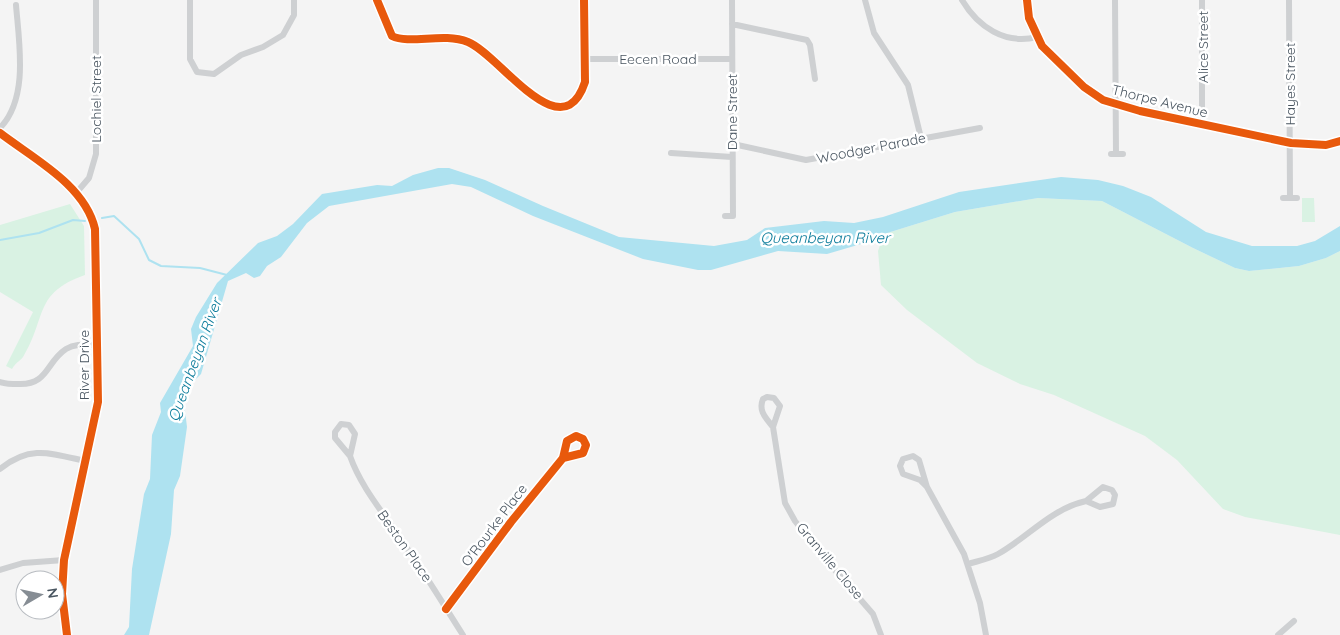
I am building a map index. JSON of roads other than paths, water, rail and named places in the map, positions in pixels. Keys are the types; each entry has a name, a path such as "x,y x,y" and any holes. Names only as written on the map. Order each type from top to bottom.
{"street":[{"name":"Lochiel Street","path":"77,192 88,178 96,154 96,0"},
{"path":"190,0 190,59 197,72 208,75 214,74 241,55 264,47 284,35 294,15 294,0"},
{"path":"377,0 392,36 408,39 442,37 468,42 486,53 516,82 548,106 560,109 581,95 585,82 584,0"},
{"name":"Dane Street","path":"725,216 733,216 732,0"},
{"path":"865,0 874,34 910,90 921,138"},
{"path":"962,0 977,21 998,34 1017,40 1037,37"},
{"name":"Thorpe Avenue","path":"1027,0 1029,18 1037,37 1049,53 1092,94 1116,105 1290,144 1326,145 1340,141"},
{"path":"1115,0 1117,154"},
{"name":"Alice Street","path":"1202,0 1202,125"},
{"name":"Hayes Street","path":"1289,0 1290,198"},
{"path":"0,128 13,109 17,92 20,57 16,6"},
{"path":"732,24 807,40 810,45 815,80"},
{"name":"Eecen Road","path":"585,59 732,59"},
{"name":"Woodger Parade","path":"733,144 806,160 980,128"},
{"name":"River Drive","path":"0,133 77,192 92,218 96,238 98,402 64,560 62,594 67,635"},
{"path":"672,153 732,157"},
{"path":"0,382 9,384 34,383 43,377 67,349 81,344 97,345"},
{"name":"Beston Place","path":"350,456 354,434 349,425 341,424 335,432 334,438 350,456 356,472 367,491 409,550 463,635"},
{"name":"Granville Close","path":"773,427 785,503 795,521 821,554 863,600 873,614 881,635"},
{"path":"0,469 17,457 32,453 85,461"},
{"path":"927,487 920,480 909,477 901,471 903,459 910,456 916,458 927,487 959,542 968,564 986,635"},
{"name":"O'Rourke Place","path":"446,609 511,522 563,458"},
{"path":"909,477 918,474 921,468"},
{"path":"968,564 996,555 1070,504 1086,500"},
{"path":"0,570 23,564 64,560"},
{"path":"1278,635 1294,621"}],"water":[{"name":"Queanbeyan River","path":"438,168 449,168 485,180 619,237 714,246 747,240 765,228 824,221 854,223 883,217 959,192 1061,177 1098,180 1123,186 1151,197 1206,232 1252,246 1297,246 1315,241 1340,226 1340,251 1326,258 1299,266 1249,271 1235,268 1193,248 1102,201 1038,198 955,212 827,254 778,251 711,270 698,270 643,259 533,216 471,187 452,184 329,206 307,223 281,257 267,266 260,276 254,278 246,273 228,281 201,374 192,383 184,403 187,427 180,476 174,490 171,534 149,635 124,635 129,627 132,569 144,494 150,479 152,435 161,412 160,403 193,346 191,329 196,317 217,283 258,243 277,236 293,224 322,194 377,185 392,186 413,175"}],"waterway":[{"path":"102,218 114,216 139,239 149,260 161,266 200,268 227,275"},
{"path":"0,240 39,233 73,220 85,221"}]}
